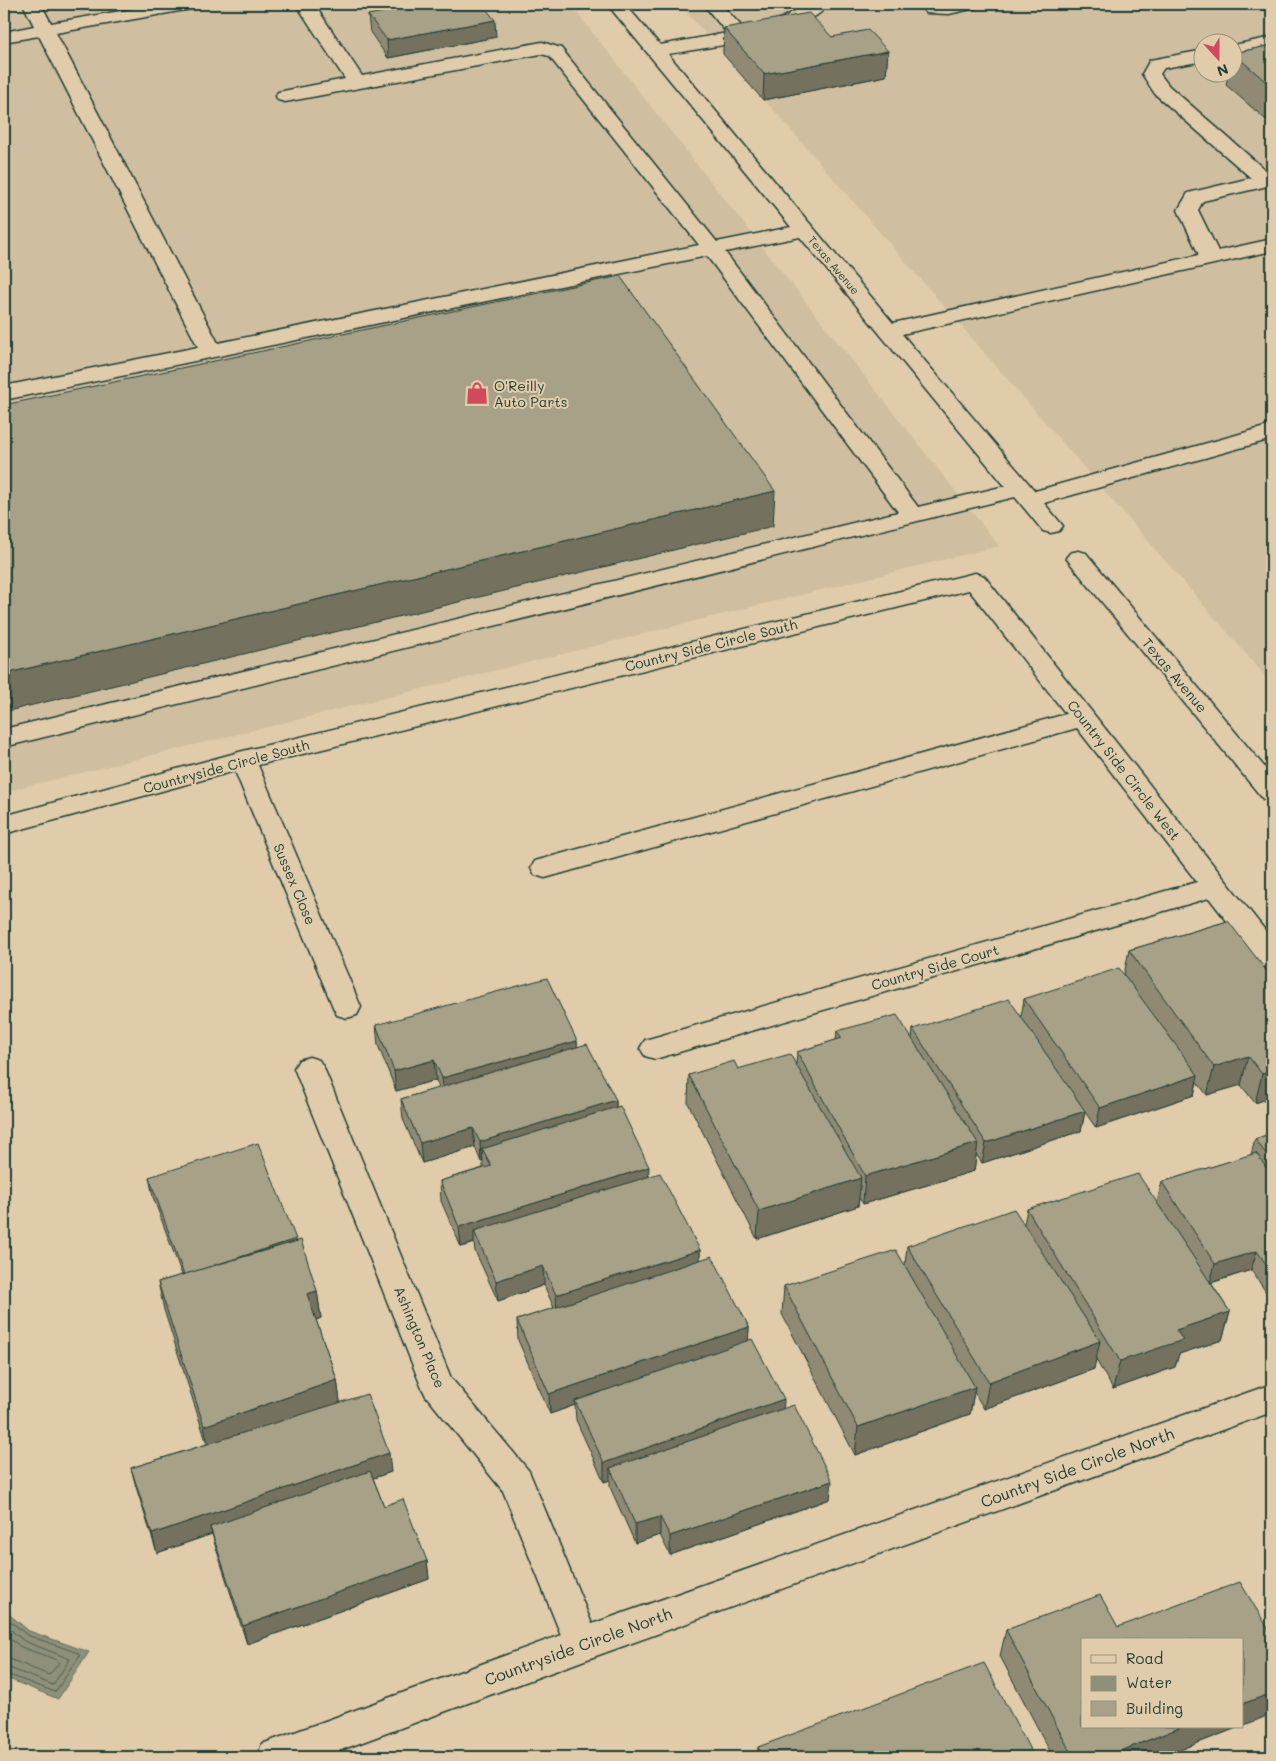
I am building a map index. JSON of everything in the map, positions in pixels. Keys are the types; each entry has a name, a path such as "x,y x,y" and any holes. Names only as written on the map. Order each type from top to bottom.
{"street":[{"path":"32,4 211,351"},
{"path":"4,37 191,4"},
{"path":"305,4 357,83"},
{"name":"Texas Avenue","path":"616,4 1052,526"},
{"path":"712,4 739,35"},
{"path":"655,51 780,26 814,9 819,4"},
{"path":"932,9 949,9 970,4"},
{"path":"1244,48 1272,42"},
{"path":"285,96 542,48 555,52 712,249 912,516"},
{"path":"1194,57 1157,64 1151,74 1162,90 1269,180"},
{"path":"1211,258 1188,210 1195,197 1269,180"},
{"path":"4,393 804,230"},
{"path":"888,330 978,312 1272,245"},
{"path":"4,738 912,516 1025,495 1272,432"},
{"name":"Texas Avenue","path":"1078,558 1272,793"},
{"name":"Country Side Circle South","path":"448,710 975,580"},
{"name":"Country Side Circle West","path":"975,580 1272,959"},
{"name":"Countryside Circle South","path":"4,825 243,760 448,710"},
{"path":"545,868 1083,718"},
{"name":"Sussex Close","path":"243,760 347,1007"},
{"name":"Country Side Court","path":"655,1048 1216,887"},
{"name":"Ashington Place","path":"309,1068 438,1386 517,1482 582,1644"},
{"name":"Country Side Circle North","path":"882,1536 1272,1398"},
{"name":"Countryside Circle North","path":"275,1757 882,1536"}],"shaded area":[{"path":"54,4 570,4 999,546 4,792 4,12"},
{"path":"679,4 1272,4 1272,684 771,107"}],"water":[{"path":"4,1610 29,1631 89,1652 58,1699 4,1677"}],"building":[{"path":"426,4 482,4 495,20 387,40 368,15"},
{"path":"809,13 832,37 868,30 888,51 764,74 724,28"},
{"path":"1272,45 1272,87 1244,63 1244,51"},
{"path":"620,276 775,491 4,674 4,405"},
{"path":"1228,921 1272,978 1272,1071 1262,1074 1248,1056 1214,1067 1129,950"},
{"path":"1119,968 1198,1075 1100,1108 1024,999"},
{"path":"547,978 577,1041 442,1078 434,1060 394,1071 376,1025"},
{"path":"1009,999 1085,1111 986,1143 913,1029"},
{"path":"897,1015 978,1143 865,1176 797,1052 842,1038 837,1031"},
{"path":"587,1044 616,1100 480,1142 473,1128 420,1143 401,1099"},
{"path":"790,1054 861,1178 759,1211 689,1075 734,1061 738,1069"},
{"path":"620,1106 649,1167 459,1227 440,1181 491,1166 482,1149"},
{"path":"1272,1133 1272,1162 1255,1139"},
{"path":"258,1143 296,1239 184,1275 149,1177"},
{"path":"1256,1153 1272,1176 1272,1273 1257,1251 1215,1264 1162,1182"},
{"path":"660,1173 700,1250 556,1295 543,1266 496,1281 474,1231"},
{"path":"1138,1174 1230,1312 1176,1330 1183,1340 1120,1361 1027,1209"},
{"path":"1014,1209 1100,1341 989,1382 907,1246"},
{"path":"301,1240 317,1291 307,1294 337,1380 204,1426 158,1282"},
{"path":"896,1250 975,1387 858,1427 784,1286"},
{"path":"712,1256 749,1327 549,1394 517,1320"},
{"path":"752,1339 784,1399 604,1463 575,1401"},
{"path":"367,1394 389,1453 152,1534 131,1468"},
{"path":"794,1405 832,1481 670,1536 660,1517 635,1524 610,1468"},
{"path":"370,1471 384,1506 403,1499 427,1561 243,1626 210,1527"},
{"path":"1240,1582 1272,1635 1272,1693 1244,1703 1244,1638 1081,1638 1081,1728 1179,1728 1105,1757 1073,1757 1006,1630 1100,1595 1118,1627"},
{"path":"984,1663 1034,1757 763,1757 758,1747"}],"place":[{"name":"O'Reilly Auto Parts","path":"477,393"}]}
